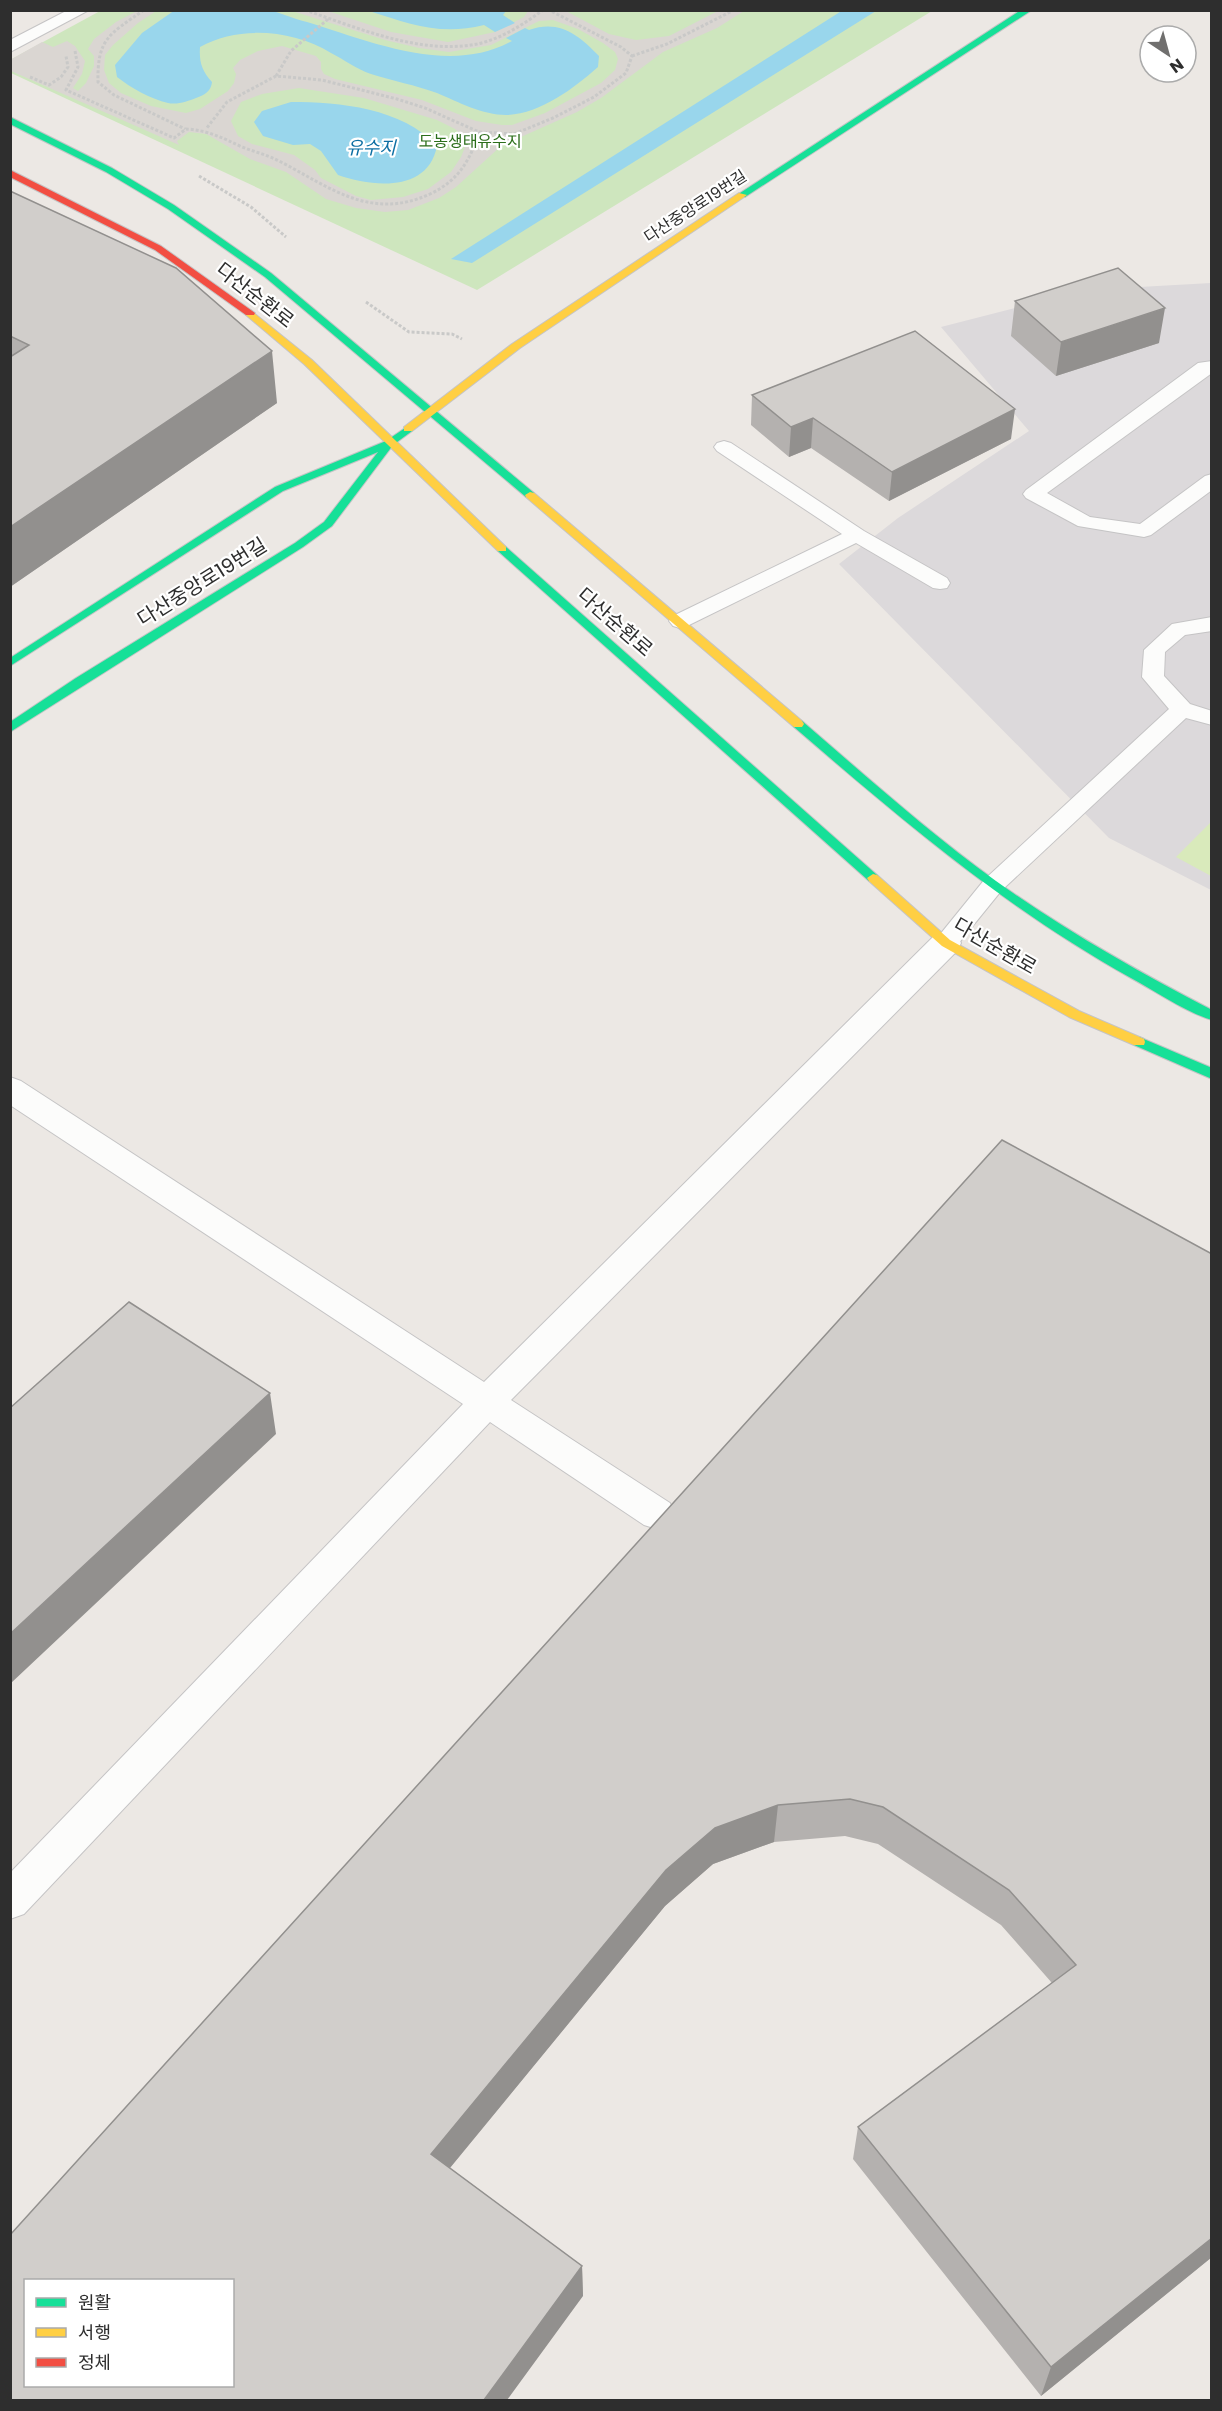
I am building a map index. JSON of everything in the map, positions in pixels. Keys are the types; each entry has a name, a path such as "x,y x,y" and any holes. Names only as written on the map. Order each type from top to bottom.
{"street":[{"name":"다산중앙로19번길","path":"10,663 279,489 390,443 516,346 714,213 1028,10"},
{"name":"다산순환로","path":"10,120 109,170 220,239 295,297 680,621 907,818 993,885 1117,966 1212,1016"},
{"name":"다산순환로","path":"10,173 158,248 246,310 308,362 484,533 946,943 1074,1014 1212,1074"},
{"name":"다산중앙로19번길","path":"10,728 80,681 299,545 328,524 390,443"},
{"path":"10,1901 487,1402 946,943"},
{"path":"10,1089 657,1514"}],"lane":[{"path":"10,46 81,10"},
{"path":"1212,367 1205,367 1033,494 1085,522 1144,531 1212,480"},
{"path":"724,447 857,535 940,583"},
{"path":"680,621 857,535"},
{"path":"1212,624 1179,629 1155,650 1153,677 1182,709 1212,718"},
{"path":"946,943 993,885 1182,709"}],"path":[{"path":"144,10 110,36 100,49 98,82 114,95 186,129 206,129 278,161 344,196 366,204 394,205 418,199 447,186 467,165 479,132"},
{"path":"305,10 379,34 441,47 478,44 523,24 543,10"},
{"path":"549,10 621,47 632,56"},
{"path":"632,56 668,44 734,10"},
{"path":"276,76 289,52 328,18"},
{"path":"72,47 78,63 77,72 65,88 66,90 174,138 186,129"},
{"path":"24,74 49,85 62,77 68,67 68,58 63,51"},
{"path":"206,129 227,102 276,76 322,80 425,108 479,132 514,134 553,118 594,97 626,74 632,56"}],"shaded area":[{"path":"137,11 156,11 113,45 105,55 104,70 109,83 121,93 151,106 186,113 200,109 228,91 234,83 236,74 233,68 240,60 258,51 282,46 316,56 321,62 324,74 335,79 422,100 476,121 512,125 545,113 601,83 615,70 618,59 615,52 578,29 553,20 539,21 491,45 449,52 385,40 292,11 328,11 391,32 448,42 495,32 524,17 528,11 566,11 609,34 636,40 669,36 718,11 744,11 717,28 663,52 601,98 577,112 501,146 456,187 439,198 408,210 385,212 356,208 326,199 286,172 250,159 206,134 189,132 177,141 179,145 11,71 10,60 42,42 53,47 67,41 75,46 85,61 82,74 73,88 78,91 86,83 94,66 94,56 88,49 94,39 116,22","holes":["299,88 364,98 437,120 455,129 465,138 465,147 451,172 428,189 403,197 371,200 356,196 321,178 315,170 294,155 252,144 238,136 231,121 241,102 262,94"]},
{"path":"1211,283 1211,890 1109,838 839,564 898,518 1029,431 941,327 1086,290"}],"green space":[{"name":"도농생태유수지","path":"100,11 932,11 477,290 11,73 10,60"},
{"path":"1211,822 1211,876 1176,857"}],"water":[{"path":"175,10 267,10 383,46 436,55 463,55 488,51 512,41 506,38 525,28 529,30 550,26 568,31 584,42 599,56 598,67 555,99 519,114 506,115 488,113 429,90 366,72 300,39 266,33 249,33 232,35 200,47 202,66 212,82 209,90 190,100 168,103 148,96 117,77 115,65 142,33"},
{"path":"843,10 876,11 472,263 451,259"},
{"path":"369,11 506,11 503,15 515,23 495,32 484,25 439,29 412,24"},
{"name":"유수지","path":"291,102 350,106 388,115 423,133 437,146 432,161 423,172 397,183 367,182 338,175 321,151 310,144 293,145 263,136 254,122 262,111"}],"building":[{"path":"10,191 176,268 272,351 10,527 10,357 29,345 10,336"},
{"path":"1118,268 1165,308 1061,342 1015,301"},
{"path":"915,331 1015,409 892,472 813,418 791,427 752,395"},
{"path":"1002,1140 1212,1254 1212,2238 1051,2367 858,2127 1076,1965 1009,1890 883,1807 850,1799 778,1805 715,1828 666,1870 431,2154 582,2266 484,2400 10,2400 10,2235"},
{"path":"129,1302 270,1393 10,1634 10,1408"}],"traffic: fast":[{"path":"742,195 1028,10"},
{"path":"10,120 109,170 171,207 268,275 530,495"},
{"path":"10,663 279,489 390,443 408,429"},
{"path":"10,728 80,681 299,545 328,524 389,444"},
{"path":"502,549 873,878"},
{"path":"798,724 918,826 1018,903 1100,954 1212,1016"},
{"path":"1139,1042 1212,1074"}],"traffic: slow":[{"path":"408,429 516,346 742,195"},
{"path":"250,313 308,362 502,549"},
{"path":"530,495 798,724"},
{"path":"873,878 946,943 1074,1014 1139,1042"}],"traffic: jam":[{"path":"10,173 158,248 250,313"}]}
